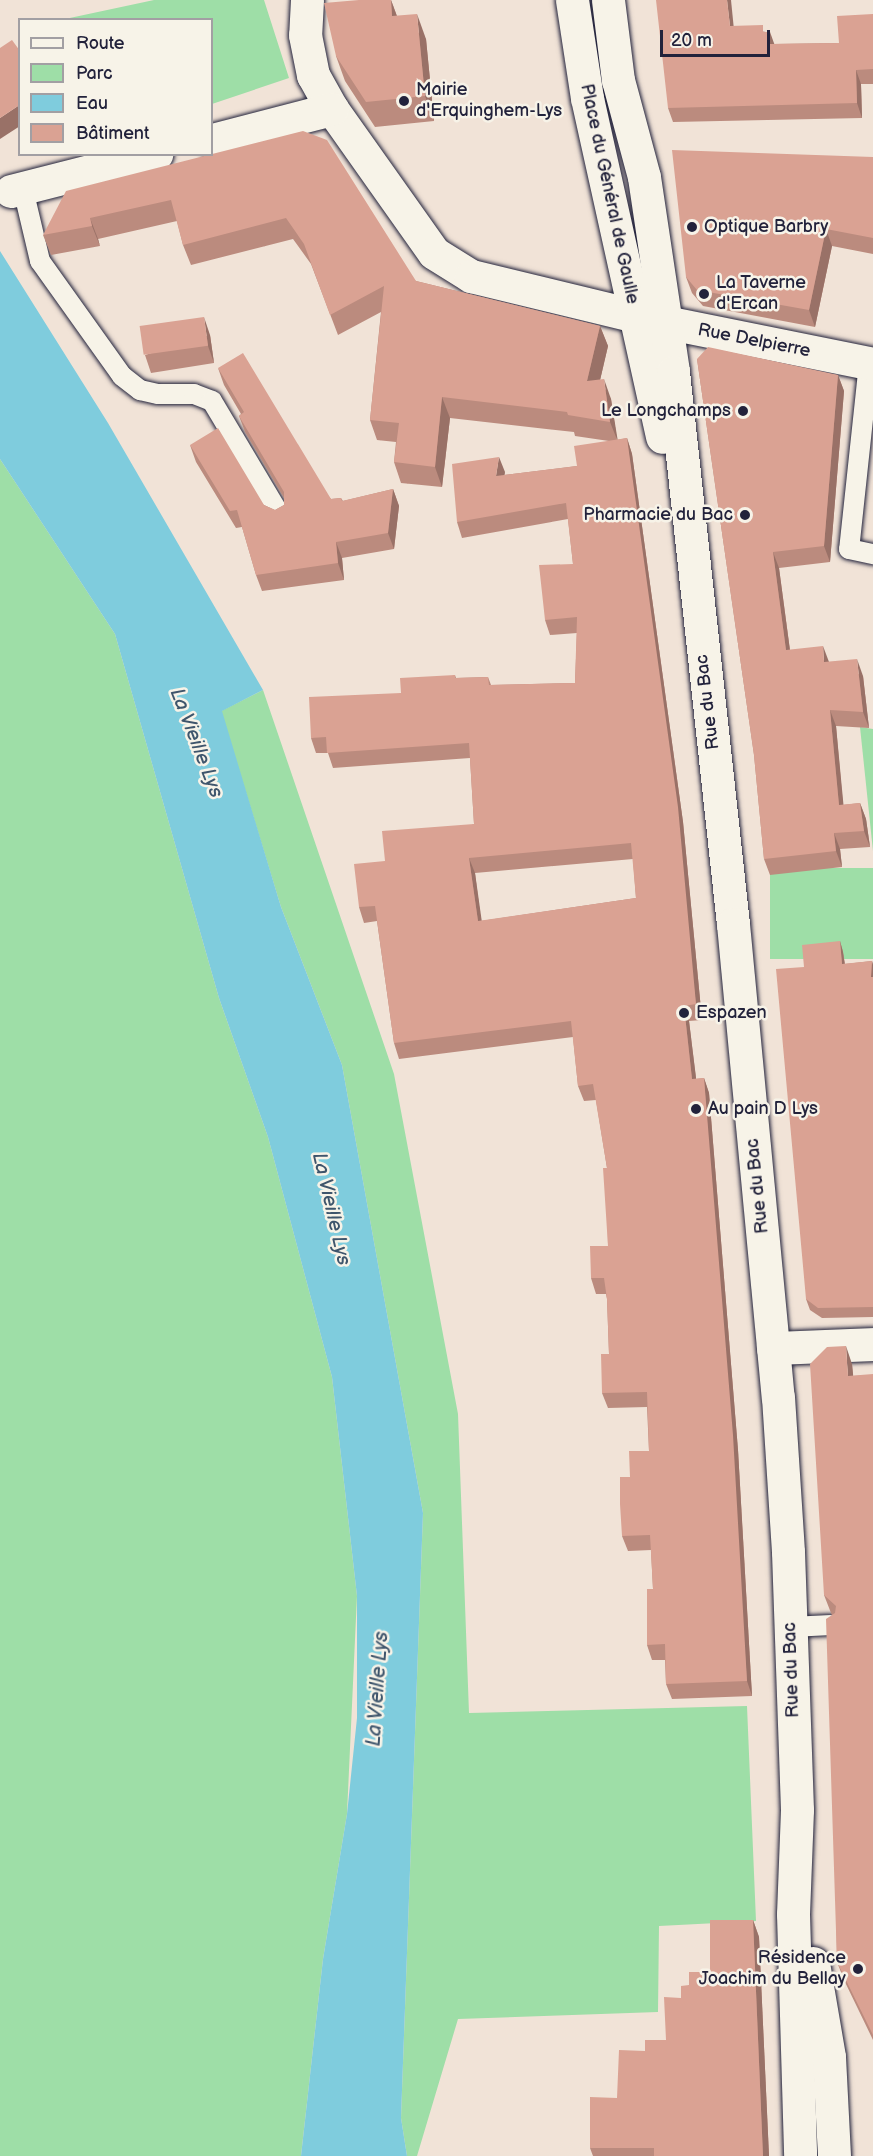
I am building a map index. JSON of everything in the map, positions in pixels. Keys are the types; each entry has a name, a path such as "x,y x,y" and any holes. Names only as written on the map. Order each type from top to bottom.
{"main road":[{"name":"Place du Général de Gaulle","path":"307,0 304,20 313,75 332,109 423,240 451,267 490,282 651,320"},
{"name":"Place du Général de Gaulle","path":"572,0 587,98 651,320"},
{"name":"Place du Général de Gaulle","path":"608,0 614,58 642,169 651,320"},
{"path":"213,140 332,109"},
{"path":"17,190 148,156"},
{"name":"Rue Delpierre","path":"651,320 871,364"},
{"name":"Rue du Bac","path":"651,320 691,564 734,932 785,1489 797,1810 815,1988 830,2068 834,2156"},
{"path":"773,1347 873,1344"},
{"name":"Rue du Bac","path":"797,1810 793,1914 800,2156"}],"lane":[{"path":"17,190 40,261 122,376 140,390 158,394 194,394 212,400 280,515"},
{"path":"871,364 849,549 873,554"},
{"path":"791,1627 831,1625"}],"green space":[{"path":"154,0 264,0 289,78 213,104 213,18 70,18"},
{"path":"0,459 115,634 219,998 268,1137 332,1377 357,1596 347,1814 323,1959 301,2156 0,2156"},
{"path":"263,690 394,1074 458,1414 469,1713 747,1706 756,1921 659,1926 658,2012 458,2019 417,2156 407,2156 401,2118 423,1513 342,1065 281,907 221,711"},
{"path":"860,727 873,729 873,851"},
{"path":"770,868 873,868 873,959 770,959"}],"water":[{"name":"La Vieille Lys","path":"0,251 108,423 263,690 222,711 281,907 342,1065 423,1513 401,2118 407,2156 301,2156 323,1959 347,1814 357,1718 357,1596 332,1377 268,1137 219,998 115,634 0,459"}],"building":[{"path":"391,0 392,16 417,14 425,96 366,102 336,56 324,3"},
{"path":"656,0 727,0 730,26 763,25 763,32 770,32 770,44 839,43 837,16 873,14 873,69 856,70 857,103 668,108"},
{"path":"12,40 18,48 18,106 0,118 0,48"},
{"path":"303,131 327,140 416,281 600,326 587,381 604,379 610,422 568,415 567,412 442,397 435,467 394,462 399,423 370,420 384,286 330,315 304,244 286,218 183,245 171,200 90,218 92,226 43,235 66,191 204,156 213,156 213,154"},
{"path":"672,150 873,157 873,238 826,229 809,310 697,290 686,277"},
{"path":"204,317 208,346 144,355 140,326"},
{"path":"708,347 838,375 824,546 773,552 786,650 823,646 824,662 857,659 863,712 830,710 839,805 860,803 864,831 834,833 836,851 764,859 754,755 697,359"},
{"path":"243,353 331,499 341,498 342,501 393,489 388,533 336,542 338,563 256,575 237,510 230,511 190,445 218,428 264,505 275,510 284,505 284,492 239,416 244,412 218,368"},
{"path":"627,438 678,807 696,1004 684,1006 692,1079 704,1078 733,1435 747,1681 666,1684 665,1644 647,1645 647,1589 653,1589 650,1535 622,1536 620,1477 630,1477 629,1451 649,1451 647,1392 602,1393 601,1354 609,1354 607,1299 604,1278 591,1278 590,1246 608,1246 603,1168 607,1168 593,1084 578,1086 571,1021 394,1043 375,906 359,907 354,864 385,861 382,831 474,824 469,743 327,753 326,737 311,738 309,697 401,693 400,678 455,675 455,678 488,677 489,685 575,683 577,617 545,620 539,565 573,564 566,503 457,522 452,464 499,457 496,476 577,466 574,446","holes":["631,843 636,898 478,921 469,858"]},
{"path":"840,941 842,964 872,961 873,1307 818,1308 806,1299 776,969 804,967 802,945"},
{"path":"846,1346 848,1376 873,1374 873,2035 837,1962 826,1619 835,1613 836,1606 824,1595 810,1364 827,1347"},
{"path":"710,1920 753,1920 763,2156 654,2156 654,2148 590,2148 590,2097 617,2098 619,2050 645,2051 645,2040 666,2040 664,1997 681,1998 681,1986 689,1985 689,1972 710,1972"}],"place":[{"name":"Mairie d'Erquinghem-Lys","path":"404,101"},
{"name":"Optique Barbry","path":"692,227"},
{"name":"La Taverne d'Ercan","path":"704,294"},
{"name":"Le Longchamps","path":"743,411"},
{"name":"Pharmacie du Bac","path":"745,515"},
{"name":"Espazen","path":"684,1013"},
{"name":"Au pain D Lys","path":"696,1109"},
{"name":"Résidence Joachim du Bellay","path":"858,1969"}]}
